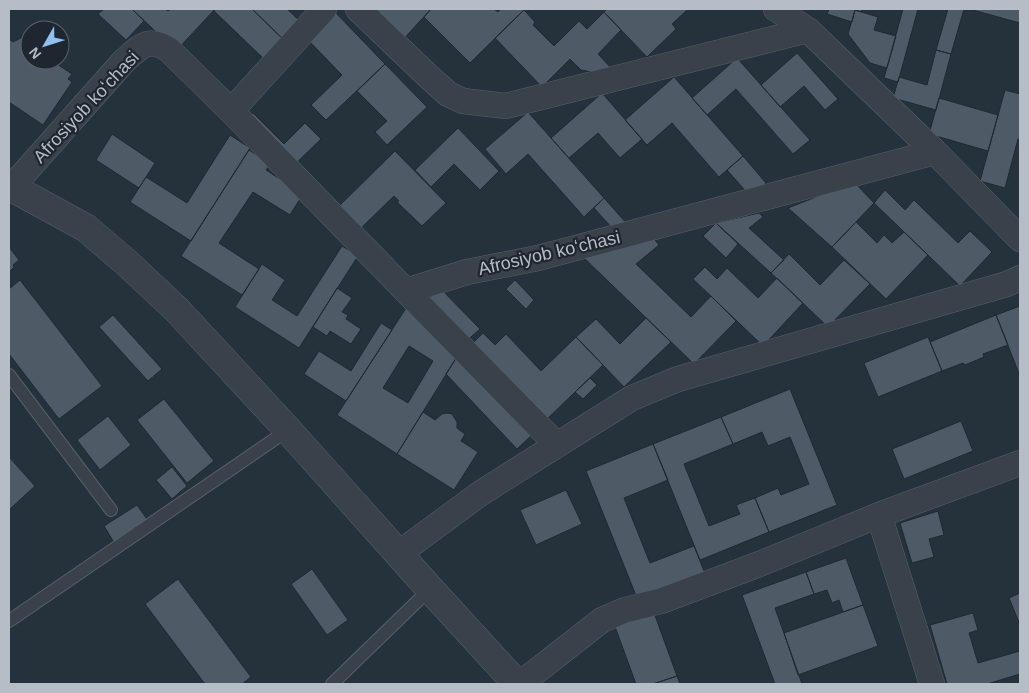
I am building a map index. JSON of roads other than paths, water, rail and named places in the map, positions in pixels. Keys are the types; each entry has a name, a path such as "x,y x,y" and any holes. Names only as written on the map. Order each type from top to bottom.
{"street":[{"path":"231,111 324,9"},
{"path":"358,9 448,94 463,101 506,106 808,30"},
{"path":"776,9 808,30 935,152 1020,239"},
{"name":"Afrosiyob koʻchasi","path":"10,187 124,61 139,48 154,42 161,44 169,50 231,111 406,291 467,272 538,258 935,152"},
{"path":"10,187 86,228 177,310 518,684 602,620 625,610 661,601 757,565 879,515 1020,463"},
{"path":"398,554 481,493 632,398 678,379 1007,284 1020,278"},
{"path":"406,291 557,445"},
{"path":"879,515 932,684"}],"lane":[{"path":"9,375 111,510"},
{"path":"9,621 288,430"},
{"path":"332,684 430,589"}]}
